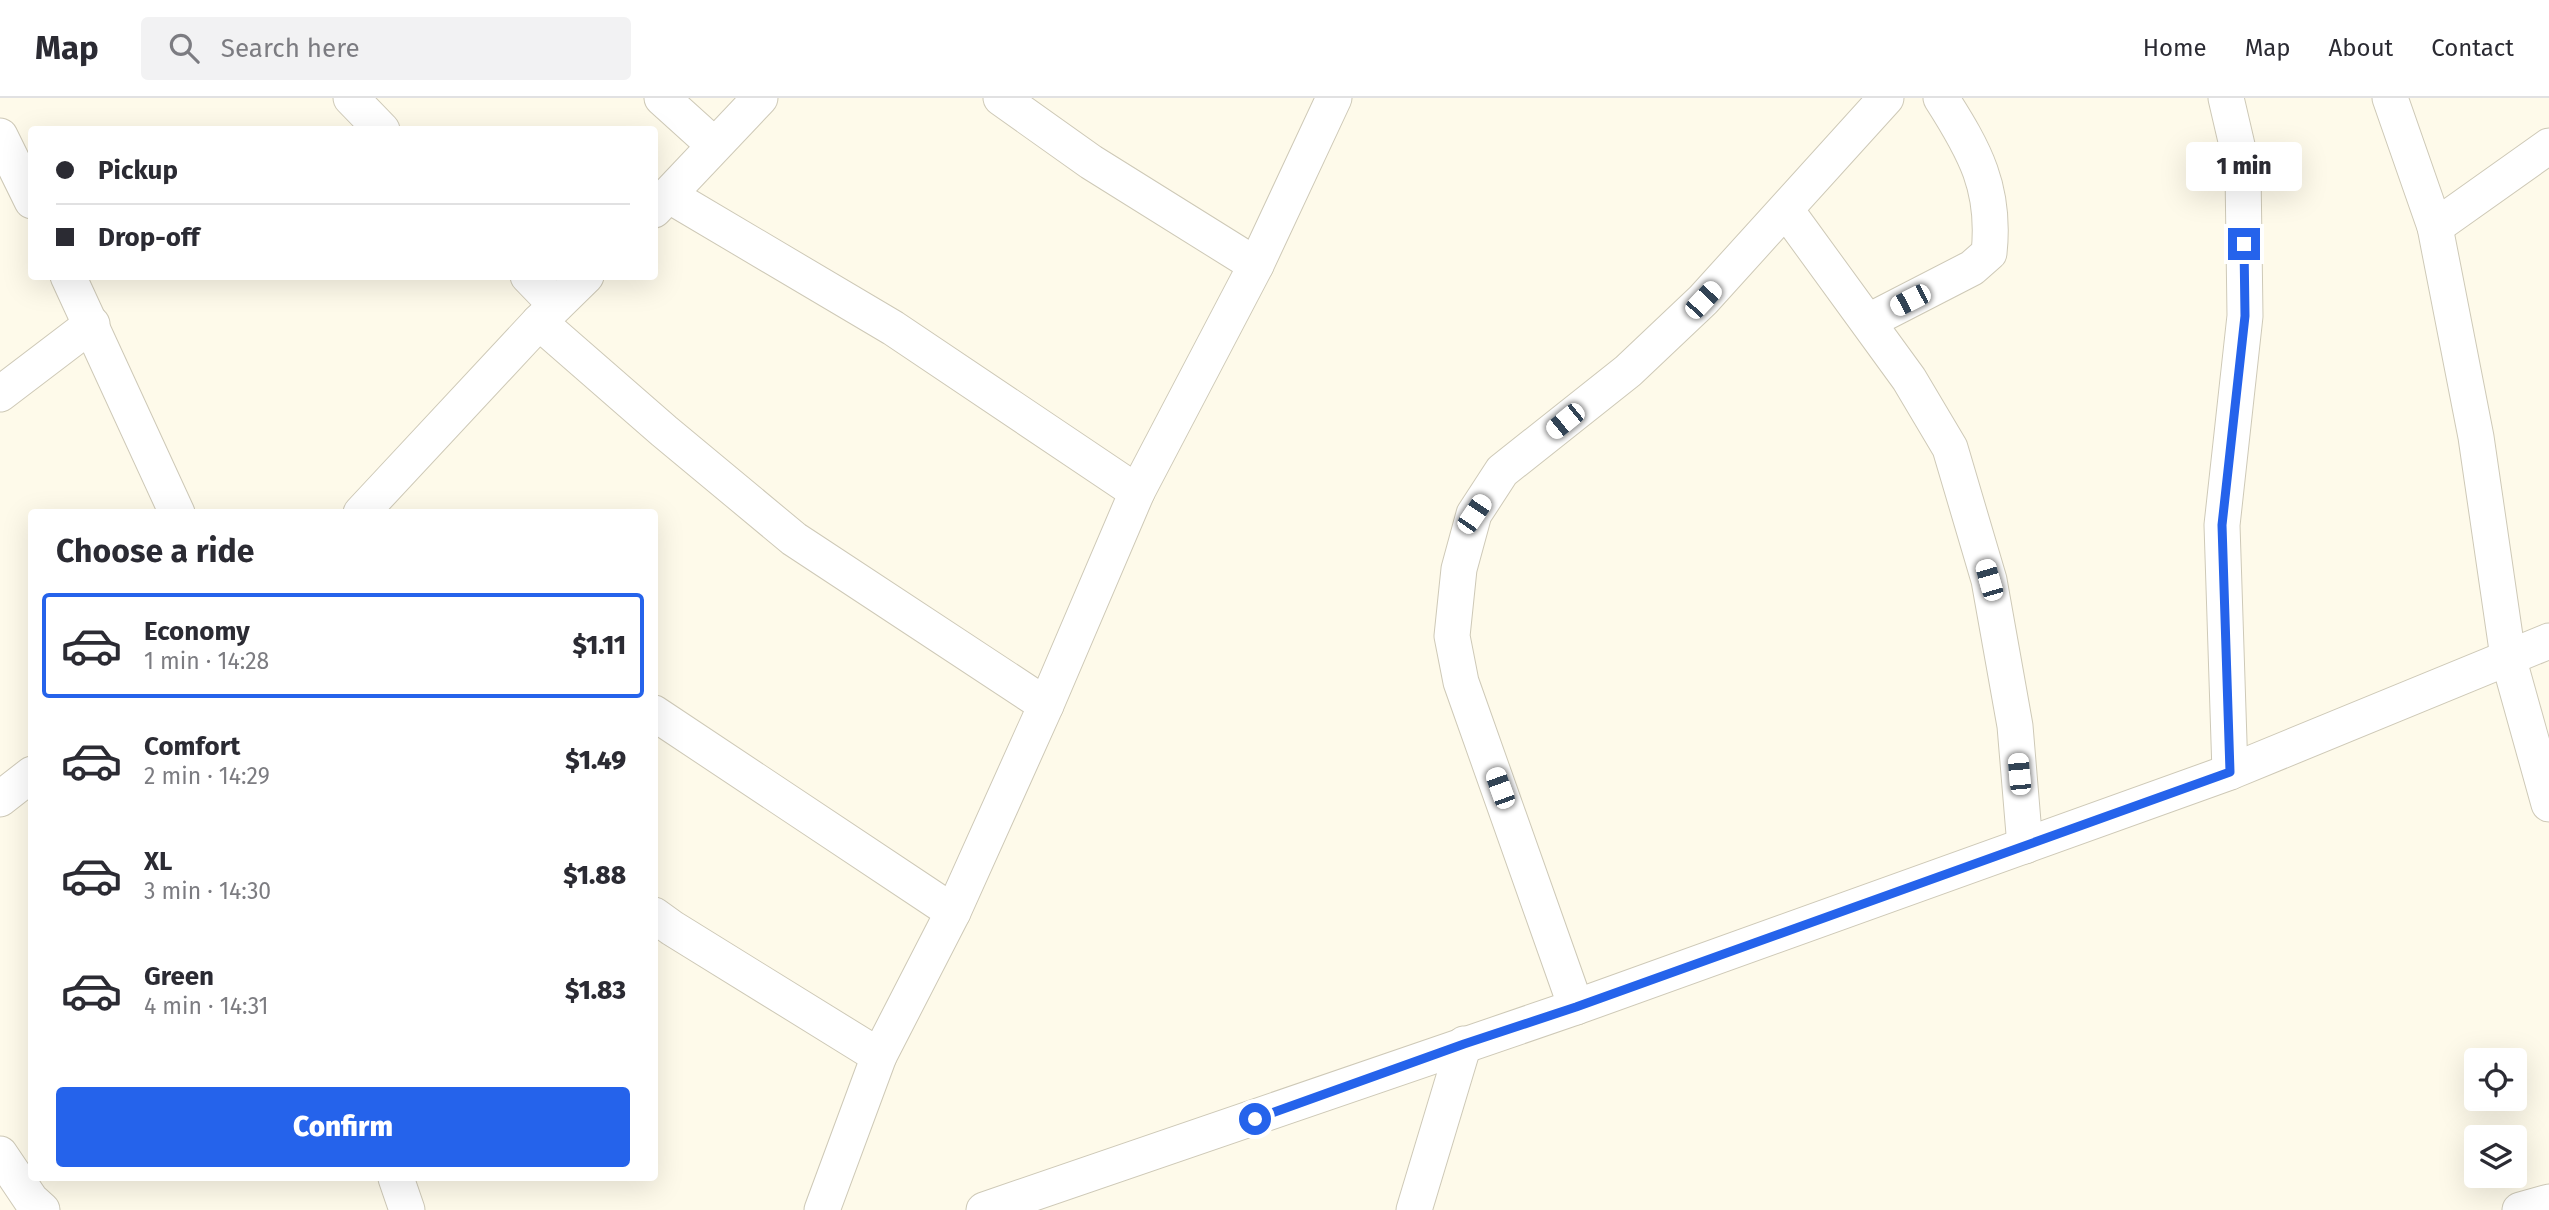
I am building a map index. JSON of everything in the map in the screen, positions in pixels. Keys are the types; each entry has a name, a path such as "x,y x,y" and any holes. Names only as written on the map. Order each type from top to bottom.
{"street":[{"path":"351,98 378,126"},
{"path":"662,98 714,145"},
{"path":"760,98 662,203 893,328 1137,492"},
{"path":"1001,98 1091,162 1256,265"},
{"path":"822,1210 879,1056 953,912 1046,705 1137,492 1256,265 1334,98"},
{"path":"1576,1007 1461,682 1451,636 1459,569 1474,514 1502,471 1628,372 1703,300 1886,98"},
{"path":"1869,321 1972,268 1989,253 1992,224 1983,177 1966,137 1941,98"},
{"path":"2226,98 2243,171 2245,316 2222,525 2230,772"},
{"path":"2390,98 2435,227 2476,437 2508,657 2549,804"},
{"path":"0,136 28,193"},
{"path":"2435,227 2549,146"},
{"path":"1786,210 1909,379 1950,448 1989,580 2015,726 2025,846"},
{"path":"70,280 175,509"},
{"path":"530,280 548,313 664,431 794,539 1046,705"},
{"path":"373,509 548,313 582,280"},
{"path":"0,394 92,324"},
{"path":"984,1210 1576,1007 2230,772 2549,641"},
{"path":"658,716 953,912"},
{"path":"0,799 28,777"},
{"path":"658,918 879,1056"},
{"path":"1414,1210 1464,1044"},
{"path":"0,1154 31,1200 41,1210"},
{"path":"397,1181 407,1210"},
{"path":"2520,1210 2549,1202"}],"route":[{"path":"1255,1119 1576,1007 2230,772 2222,525 2245,316 2244,244"}]}
